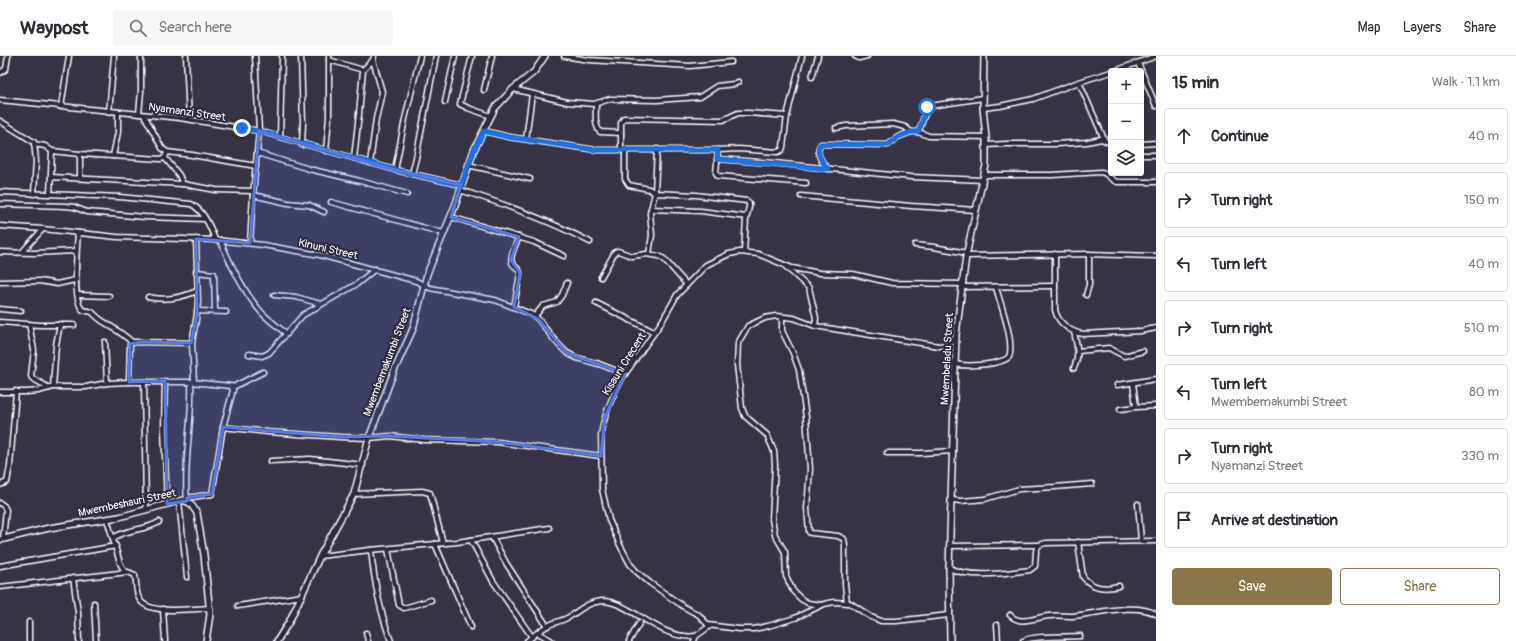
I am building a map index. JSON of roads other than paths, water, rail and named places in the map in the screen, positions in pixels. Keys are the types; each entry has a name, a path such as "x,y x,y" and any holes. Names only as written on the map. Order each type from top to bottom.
{"street":[{"path":"0,73 6,69 8,56"},
{"path":"61,107 68,56"},
{"path":"109,112 114,56"},
{"path":"141,56 142,115 162,148 167,152 256,166"},
{"path":"186,56 189,119"},
{"path":"250,243 259,132 255,56"},
{"path":"280,137 282,56"},
{"path":"302,56 302,144"},
{"path":"395,170 420,56"},
{"path":"412,174 436,56"},
{"path":"445,102 455,56"},
{"path":"472,56 460,104 491,116"},
{"path":"484,90 492,56"},
{"name":"Mwembemakumbi Street","path":"277,641 289,622 320,556 354,494 370,438 394,370 413,329 420,305 423,286 450,217 468,165 491,116 502,99 534,72 545,56"},
{"path":"564,56 589,60 690,66 731,62"},
{"path":"484,131 596,150 739,149 778,152 781,151 783,147 786,135 787,116 802,56"},
{"path":"812,77 818,56"},
{"path":"855,56 859,58 867,56"},
{"name":"Mwembeladu Street","path":"950,641 949,568 952,500 954,364 956,335 967,255 986,165 986,136 983,108 984,56"},
{"path":"1124,68 1156,56"},
{"path":"626,62 628,57"},
{"path":"326,151 329,117 329,58 363,70"},
{"path":"354,158 360,114 363,70 373,58"},
{"path":"370,163 376,119 382,92 373,58"},
{"path":"1138,63 1156,106"},
{"path":"983,108 1033,99 1108,73"},
{"path":"513,89 567,102 596,104 610,99 656,100 700,97 717,86 734,84 738,82"},
{"path":"1079,82 1104,139"},
{"path":"526,139 532,94"},
{"path":"918,132 925,111 930,106 983,98"},
{"name":"Nyamanzi Street","path":"0,100 189,119 280,137 460,188 559,227 590,242"},
{"path":"596,104 598,129 600,132 621,133"},
{"path":"113,156 118,132 118,112"},
{"path":"744,252 746,217 749,203 743,199 655,193 649,189 626,183 621,123 624,118 723,120 738,113 787,116"},
{"path":"0,121 32,140 34,144 36,161 34,194"},
{"path":"836,128 846,126 893,124 905,127 911,132"},
{"path":"828,169 819,154 819,145 821,144 888,145 898,137 911,132 918,132 929,136 986,136"},
{"path":"986,145 1057,144 1104,139 1108,141"},
{"path":"1144,144 1156,143"},
{"path":"34,144 45,146 52,151 80,154 160,159 165,158"},
{"path":"650,254 652,235 651,209 655,193 657,149"},
{"path":"718,150 716,173 718,176 806,183"},
{"path":"50,194 52,177 52,151"},
{"path":"165,158 167,152"},
{"path":"257,153 309,169 407,194"},
{"path":"80,154 80,178"},
{"path":"1144,155 1156,155"},
{"path":"165,158 179,175 183,184"},
{"path":"717,159 911,178 984,178 1101,172 1106,174 1113,181 1117,182 1156,182"},
{"path":"468,165 530,179"},
{"path":"52,177 183,184 216,190 253,193 288,203 309,205 324,212"},
{"path":"0,192 152,199 196,206 250,298 263,314 286,334"},
{"path":"801,196 976,210"},
{"path":"331,202 443,232"},
{"path":"0,204 66,206 74,207 87,212 145,217 205,219"},
{"path":"651,209 701,211 746,217"},
{"path":"450,217 534,242 564,256"},
{"name":"Kinuni Street","path":"0,226 134,238 217,240 250,243 320,255 416,281 423,286 430,288 485,298 514,307 535,316 567,353 577,358 599,364 625,374"},
{"path":"22,252 43,229"},
{"path":"78,233 75,280 80,306 83,310 90,311 99,319 117,329 132,342 192,343"},
{"path":"514,307 520,273 511,260 518,237"},
{"path":"196,239 198,311 192,343 193,382 187,454 187,500 212,494 223,427 233,387"},
{"path":"915,245 934,247 967,255 1089,254 1156,256"},
{"path":"0,252 49,253 76,251"},
{"path":"601,277 618,251 632,256 650,254 659,256 664,259 673,271 687,285"},
{"name":"Kisauni Crecent","path":"710,626 699,615 684,607 650,583 630,564 618,541 606,510 602,489 601,456 603,424 616,389 661,323 674,299 698,272 712,262 729,254 744,252 758,254 792,268 820,273 860,275 892,283 996,287 1055,286"},
{"path":"1055,254 1055,310 1057,318 1074,332 1083,334 1113,333 1156,328"},
{"path":"1086,295 1089,285 1089,254"},
{"path":"783,264 810,288 816,318 815,326"},
{"path":"249,354 266,355 273,350 303,315 357,284 375,269"},
{"path":"196,272 214,274 215,311"},
{"path":"0,282 40,281 57,284 75,280"},
{"path":"535,316 543,306 557,302 567,283"},
{"path":"954,364 962,366 997,362 1006,360 1009,357 1010,347 1006,318 996,287"},
{"path":"148,297 157,299 177,298 197,291"},
{"path":"78,295 109,296"},
{"path":"274,295 296,297 321,304"},
{"path":"596,303 654,332"},
{"path":"0,309 21,311"},
{"path":"198,311 226,312"},
{"path":"782,316 782,331 793,353 799,370 806,417 810,470 807,508 809,532 842,537 844,541 847,602"},
{"path":"822,605 808,603 801,599 788,583 786,576 785,552 775,535 772,519 775,465 774,451 767,435 745,416 742,408 737,365 738,343 748,326 765,318 782,316 794,318 815,326 939,346 946,346 951,343 956,335"},
{"path":"0,322 74,325"},
{"path":"29,324 34,350 31,376 32,378 51,387"},
{"path":"51,387 60,324"},
{"path":"1074,332 1078,351 1078,360 1074,368"},
{"path":"106,342 107,383"},
{"path":"129,382 130,344 132,342"},
{"path":"1078,351 1109,348 1124,356 1143,351"},
{"path":"0,392 38,391 51,387 86,387 107,383 165,381 224,384 233,387 263,372"},
{"path":"1117,385 1156,379"},
{"path":"165,381 164,429 167,504"},
{"path":"144,382 146,510"},
{"path":"1133,383 1136,407"},
{"path":"0,485 7,482 10,466 16,391"},
{"path":"1120,409 1156,406"},
{"path":"223,427 268,432 370,438 390,436 424,440 498,442 601,456"},
{"path":"887,453 953,451"},
{"path":"271,460 322,460 363,465"},
{"path":"952,500 961,501 985,499 1019,489 1092,484"},
{"path":"354,494 422,491 430,493 443,543"},
{"name":"Mwembeshauri Street","path":"2,540 49,528 107,519 187,500 194,506 200,529 210,608 206,641"},
{"path":"179,501 187,577"},
{"path":"0,503 6,510 2,540"},
{"path":"1138,504 1141,541"},
{"path":"107,519 120,563 125,572"},
{"path":"113,538 124,532 146,528 159,522"},
{"path":"320,556 471,540 549,528"},
{"path":"492,537 506,563 548,626"},
{"path":"471,540 493,581 532,637"},
{"path":"950,546 1038,545 1052,542 1156,541"},
{"path":"1078,542 1083,577 1086,581 1092,586 1099,588 1119,586"},
{"path":"435,544 471,627"},
{"path":"949,568 962,573 974,574 1031,570 1035,566 1038,545"},
{"path":"0,566 116,546"},
{"path":"388,549 399,605 404,608 431,600"},
{"path":"371,550 378,593 391,641"},
{"path":"0,587 125,572 133,573 135,575 137,595 140,601 152,608 210,608"},
{"path":"73,578 78,612 79,641"},
{"path":"238,606 302,596"},
{"path":"527,641 548,626 570,616 583,607 603,601 612,604 632,615 652,630"},
{"path":"664,636 677,639 689,638 696,636 710,626 750,629 768,626 795,618 822,605 834,602 847,602 853,604 871,617 881,621 896,621 949,614"},
{"path":"94,603 96,641"},
{"path":"162,609 165,641"},
{"path":"1010,615 1018,620 1024,620 1048,616 1075,616 1133,609 1145,609 1156,614"},
{"path":"29,622 29,641"},
{"path":"629,641 640,622"},
{"path":"997,625 998,641"},
{"path":"366,633 368,641"},
{"path":"538,633 552,641"},
{"path":"694,641 696,636"},
{"path":"1023,641 1040,637 1080,636"}]}
